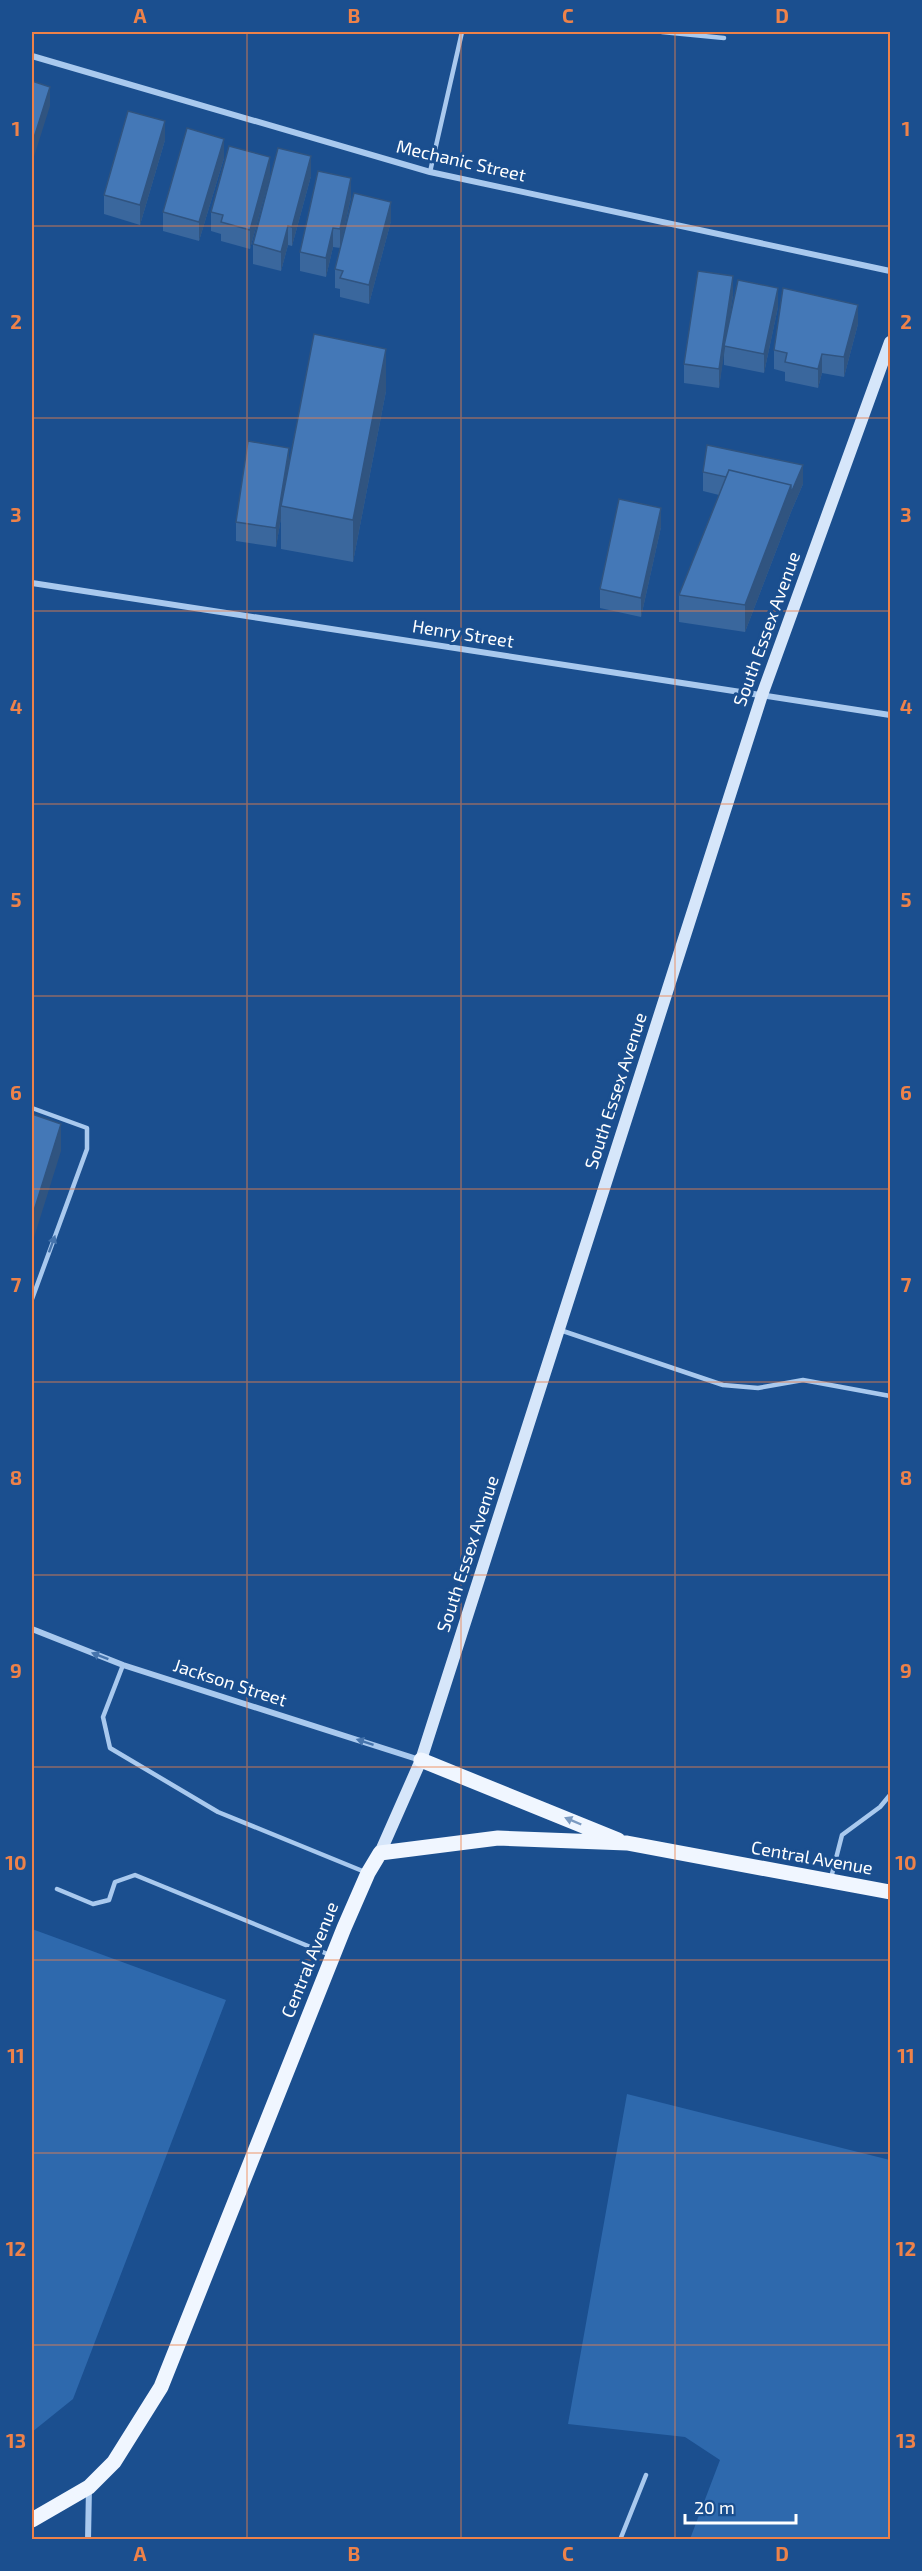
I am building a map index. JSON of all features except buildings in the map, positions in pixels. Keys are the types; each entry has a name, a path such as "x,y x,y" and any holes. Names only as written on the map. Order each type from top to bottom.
{"main road":[{"name":"South Essex Avenue","path":"380,1853 420,1760 762,695 891,342"},
{"path":"420,1760 627,1843"},
{"name":"Central Avenue","path":"32,2520 90,2487 114,2462 161,2386 333,1956 368,1873 380,1853 498,1838 627,1843 891,1892"}],"street":[{"name":"Mechanic Street","path":"32,57 430,171 891,272"},
{"name":"Henry Street","path":"32,584 891,715"},
{"name":"Jackson Street","path":"32,1629 123,1665 420,1760"},
{"path":"88,2540 90,2487"}],"lane":[{"path":"430,171 462,32"},
{"path":"662,32 724,38"},
{"path":"32,1108 87,1128 87,1149 32,1299"},
{"path":"559,1329 723,1385 758,1388 803,1380 891,1396"},
{"path":"123,1665 103,1717 110,1748 218,1812 368,1873"},
{"path":"830,1881 842,1835 880,1807 891,1795"},
{"path":"57,1889 93,1904 109,1900 115,1882 135,1875 333,1956"},
{"path":"620,2540 646,2475"}],"shaded area":[{"path":"32,1929 226,2000 73,2399 32,2432"},
{"path":"627,2094 890,2160 890,2539 690,2539 720,2460 685,2437 568,2424"}]}
